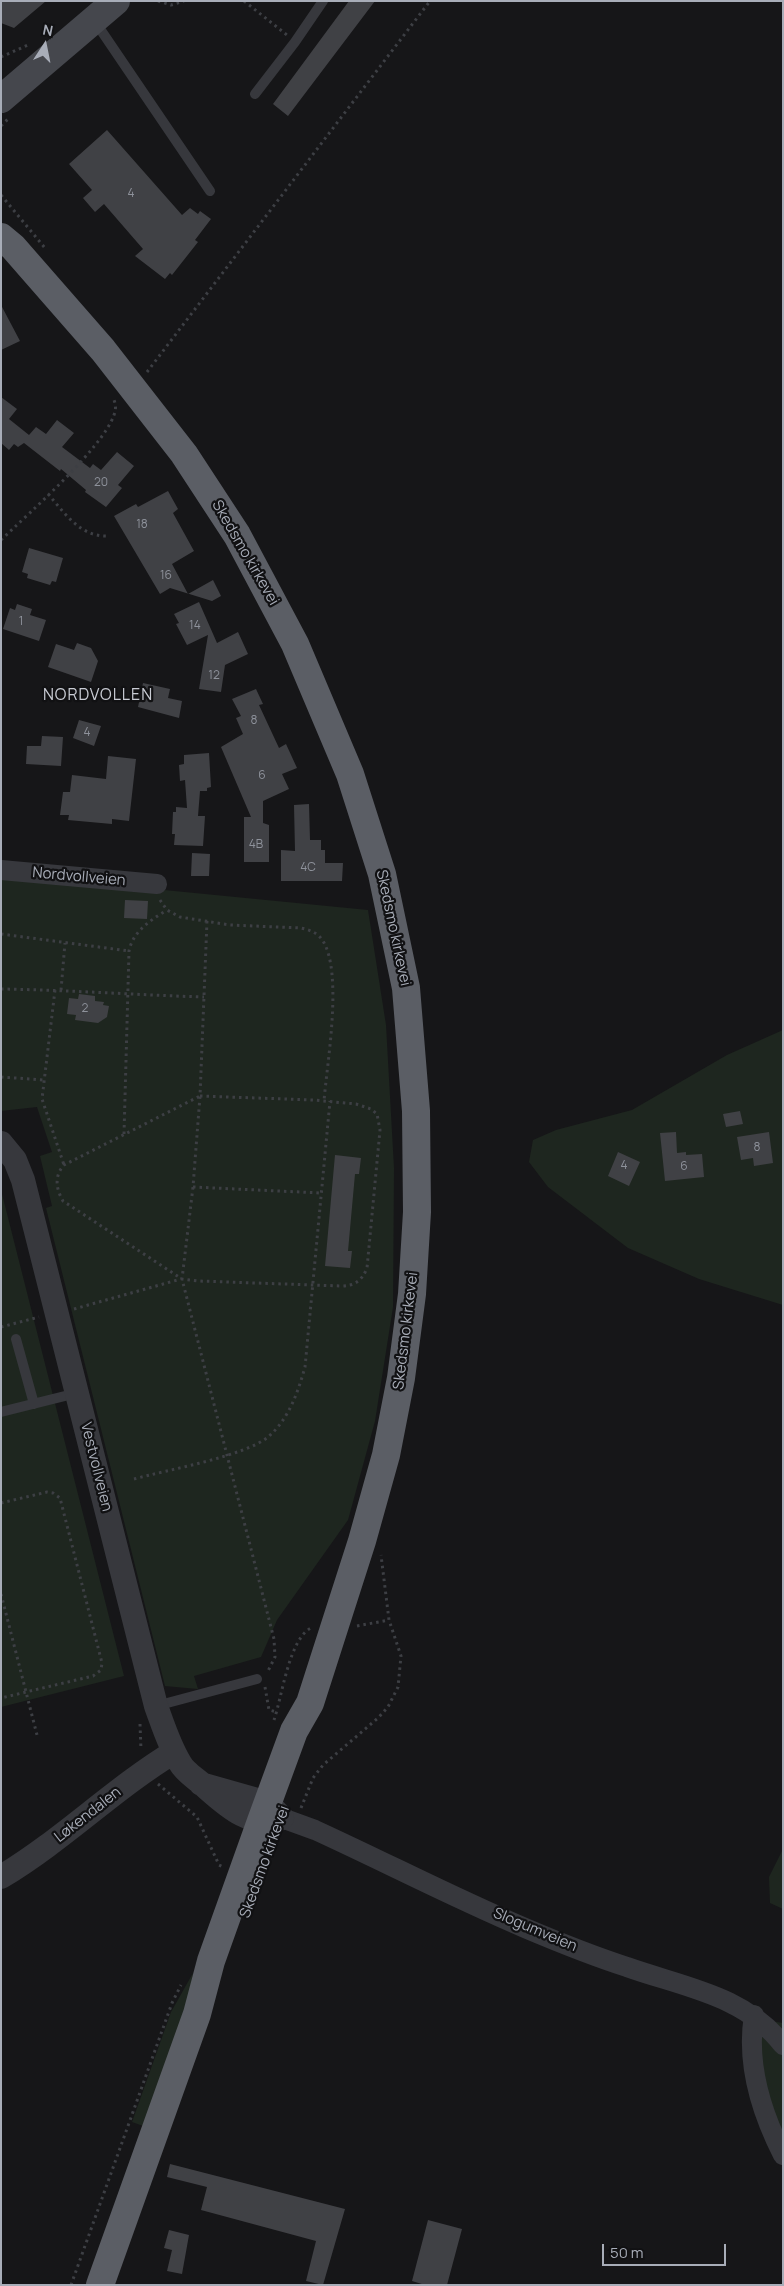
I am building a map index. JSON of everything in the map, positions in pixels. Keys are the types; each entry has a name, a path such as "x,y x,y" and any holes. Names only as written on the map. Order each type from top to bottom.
{"highway":[{"name":"Skedsmo kirkevei","path":"5,237 103,350 158,418 210,493 257,571 295,644 350,774 382,874 399,951 411,1033 418,1160 415,1253 407,1340 395,1416 382,1472 310,1703 294,1731 278,1813 211,1961 197,2014 100,2285"}],"main road":[{"path":"1,99 116,1"}],"street":[{"name":"Nordvollveien","path":"1,870 156,884"},
{"name":"Vestvollveien","path":"1,1143 15,1160 23,1180 156,1706 174,1752 188,1773 201,1784 278,1813"},
{"name":"Løkendalen","path":"1,1876 34,1857 143,1771 174,1752"},
{"name":"Slogumveien","path":"278,1813 524,1928 626,1967 736,2004 772,2031 783,2046"},
{"path":"754,2016 751,2031 756,2087 768,2126 783,2155"}],"lane":[{"path":"255,94 295,42 322,1"},
{"path":"94,20 210,191"},
{"path":"16,1339 34,1404"},
{"path":"1,1412 78,1393"},
{"path":"156,1706 259,1678"}],"path":[{"path":"158,1 171,5 184,1"},
{"path":"244,1 295,42"},
{"path":"147,372 430,1"},
{"path":"1,540 90,451 112,420"},
{"path":"48,494 80,528 93,535 106,536"},
{"path":"156,884 158,895 167,910 180,917 230,925 301,928 315,933 324,942 332,982 324,1101"},
{"path":"124,1134 129,951 133,938 138,931 167,910"},
{"path":"207,921 200,1096 182,1279 274,1639 276,1650 273,1663 270,1670 259,1678 268,1698 269,1710 277,1712"},
{"path":"1,934 129,951"},
{"path":"60,990 65,943"},
{"path":"1,989 204,997"},
{"path":"55,990 44,1080 43,1104 64,1165"},
{"path":"1,1077 44,1080"},
{"path":"200,1096 324,1101 364,1105 377,1114 380,1121 367,1268 364,1275 355,1284 348,1286 199,1282 182,1279 63,1201 58,1193 56,1182 58,1174 64,1165 200,1096"},
{"path":"134,1478 246,1449 269,1436 279,1425 296,1397 305,1367 330,1101"},
{"path":"192,1187 321,1193"},
{"path":"65,1311 182,1279"},
{"path":"1,1327 38,1318"},
{"path":"1,1503 47,1492 53,1493 60,1498 102,1660 101,1670 93,1676 1,1698"},
{"path":"1,1594 37,1735"},
{"path":"349,1626 389,1620"},
{"path":"271,1728 296,1645 304,1632 317,1627"},
{"path":"278,1813 313,1778 323,1765"},
{"path":"153,1778 166,1793 197,1817 219,1865 224,1868"},
{"path":"223,1874 226,1859"},
{"path":"72,2285 172,2002 182,1983"}],"shaded area":[{"path":"1,874 368,910 386,1025 394,1168 393,1307 375,1421 348,1520 277,1620 261,1657 194,1676 198,1689 165,1686 46,1208 52,1206 40,1156 52,1152 37,1107 1,1111"},
{"path":"783,1030 783,1305 699,1279 628,1248 548,1187 529,1162 533,1140 556,1130 632,1110 727,1055"},
{"path":"1,1190 124,1676 1,1707"},
{"path":"783,1849 783,1909 770,1903 769,1877"},
{"path":"193,1973 187,2006 146,2127 132,2122 171,2012"},
{"path":"764,2020 783,2023 783,2167 767,2142 750,2027"}],"building":[{"path":"1,1 46,1 14,28 1,23"},
{"path":"349,1 375,1 288,116 273,104"},
{"path":"107,130 182,215 190,208 198,214 200,211 211,219 195,240 198,242 172,275 170,273 165,279 135,256 143,249 104,204 95,212 83,198 92,190 69,164"},
{"path":"1,305 20,341 1,350"},
{"path":"1,397 17,409 9,419 29,435 36,427 46,434 57,420 74,433 62,447 90,468 93,464 101,470 117,452 134,466 118,485 122,488 106,507 85,492 86,490 61,469 60,471 24,443 18,447 14,444 9,450 1,443"},
{"path":"168,491 178,509 173,513 194,551 172,564 188,593 170,588 160,594 114,516 136,504 138,507"},
{"path":"29,548 63,558 56,582 52,581 50,585 27,578 28,574 22,572"},
{"path":"213,580 221,596 212,601 188,594"},
{"path":"199,602 217,643 238,632 248,654 225,665 221,692 199,689 208,635 187,645 176,624 179,623 174,614"},
{"path":"17,604 32,609 30,615 46,620 39,641 3,629 10,608 15,610"},
{"path":"77,643 91,648 98,661 91,682 48,667 56,644 74,650"},
{"path":"143,683 170,689 168,698 182,701 179,718 138,707"},
{"path":"256,689 263,704 259,705 279,748 286,744 297,768 282,774 289,789 263,801 263,823 269,825 269,862 244,862 244,817 251,817 221,747 243,734 236,718 241,716 232,699"},
{"path":"79,720 101,726 94,746 73,738"},
{"path":"42,736 63,737 61,766 26,764 27,746 41,746"},
{"path":"209,753 211,787 207,788 207,791 200,791 198,816 205,816 203,846 174,845 175,834 172,834 173,812 176,812 176,807 187,808 185,780 180,781 179,765 184,764 184,755"},
{"path":"108,756 136,759 129,821 112,819 112,824 68,820 69,815 60,815 63,792 70,792 72,775 106,779"},
{"path":"309,804 310,840 321,840 321,850 325,850 325,863 343,863 342,881 281,881 281,850 295,851 294,805"},
{"path":"192,853 210,854 209,876 191,876"},
{"path":"125,900 148,901 147,919 124,918"},
{"path":"79,994 95,996 95,1001 104,1002 103,1005 109,1006 107,1017 98,1023 75,1020 76,1015 67,1014 69,998 78,999"},
{"path":"740,1111 743,1124 726,1127 723,1114"},
{"path":"676,1132 677,1153 686,1152 686,1155 702,1154 704,1177 665,1181 660,1133"},
{"path":"769,1132 773,1163 754,1166 753,1158 741,1160 737,1137"},
{"path":"618,1152 640,1162 629,1186 608,1176"},
{"path":"335,1155 361,1158 359,1174 355,1174 348,1251 352,1251 350,1268 325,1266"},
{"path":"170,2164 345,2209 323,2285 306,2281 316,2241 201,2210 207,2187 167,2177"},
{"path":"428,2220 462,2229 447,2285 425,2285 412,2281"},
{"path":"169,2230 189,2235 182,2274 167,2271 172,2250 164,2248"}],"district":[{"name":"NORDVOLLEN","path":"98,696"}]}
